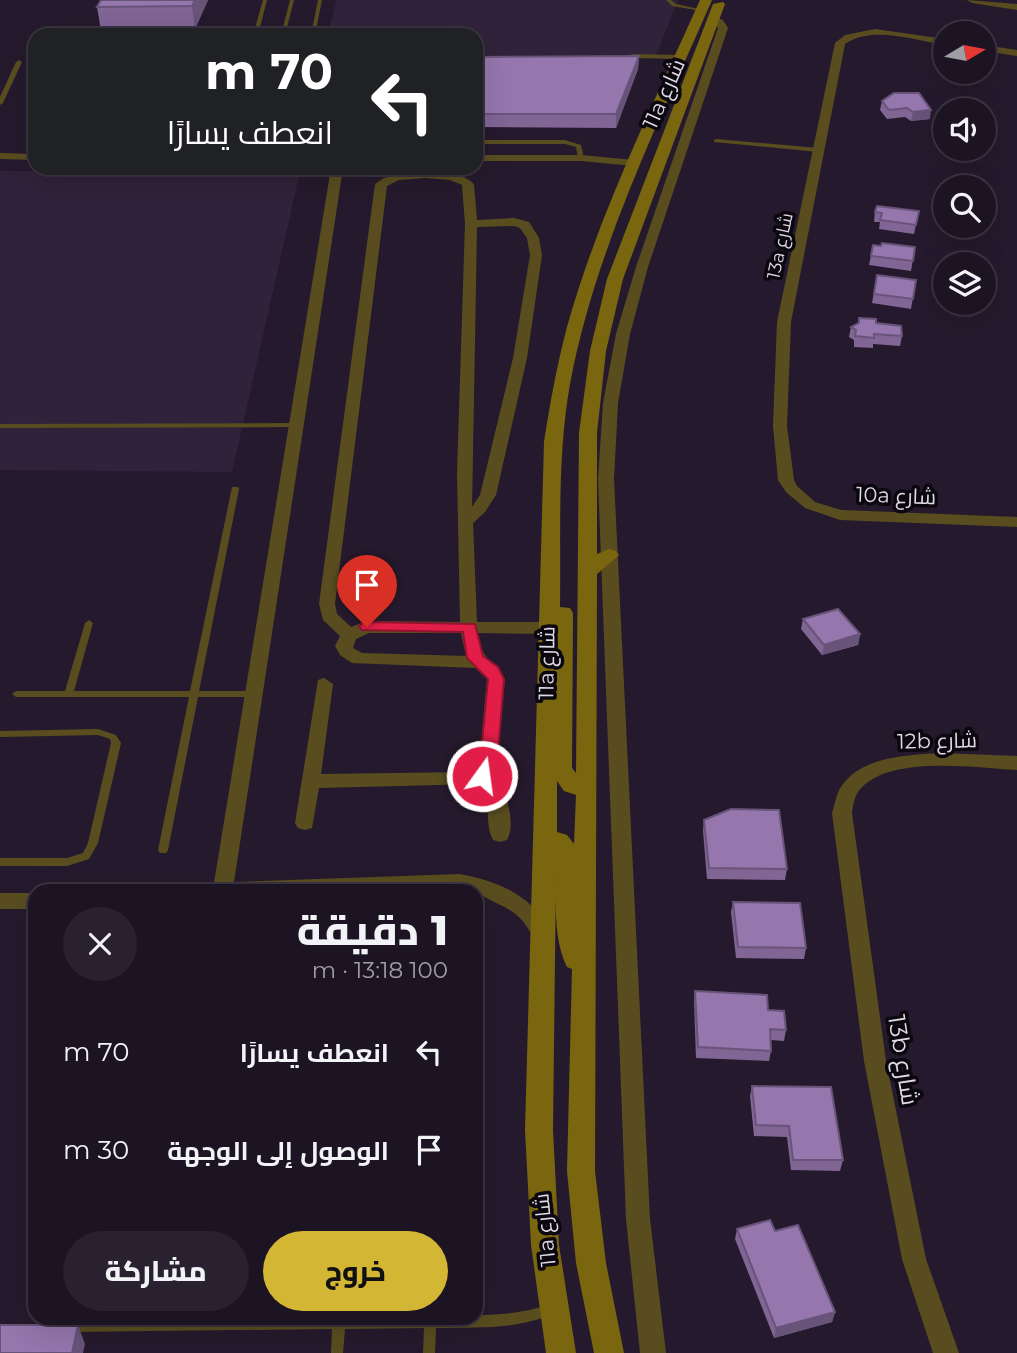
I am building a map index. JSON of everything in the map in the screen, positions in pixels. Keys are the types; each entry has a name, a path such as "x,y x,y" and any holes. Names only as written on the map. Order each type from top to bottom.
{"street":[{"path":"972,0 1017,7"},
{"name":"11a شارع","path":"561,1353 545,1245 539,1130 553,442 568,347 592,270 634,163 681,57 708,5"},
{"name":"11a شارع","path":"609,1353 591,1264 581,1171 587,790 588,433 592,390 612,290 708,5"},
{"name":"11a شارع","path":"653,1353 638,1219 606,459 616,358 630,299 723,29 708,5"},
{"name":"13a شارع","path":"786,480 780,426 783,322 840,43 859,33 889,33 933,40"},
{"path":"996,50 1017,53"},
{"path":"0,156 28,157"},
{"path":"483,158 582,158 634,163 644,170 637,199 641,208"},
{"path":"220,884 336,175"},
{"path":"311,781 468,779 482,776 488,765 496,679 492,671 478,662 473,654 470,627 465,521 471,224 468,184 460,178 400,175 387,178 381,184 327,604 329,616 349,635"},
{"path":"465,521 480,509 488,495 520,358 536,255 533,238 526,225 514,222 471,224"},
{"name":"10a شارع","path":"786,480 791,489 810,505 840,515 1017,522"},
{"path":"550,521 561,535 564,544 561,769 572,785 587,790"},
{"path":"587,572 609,555"},
{"path":"478,662 358,659 346,651 345,640 349,635 367,627 548,628"},
{"path":"304,823 324,684"},
{"name":"12b شارع","path":"861,775 878,766 899,761 1017,763"},
{"name":"13b شارع","path":"861,775 846,793 842,813 875,1060 914,1259 946,1353"},
{"path":"482,776 489,782 498,798 500,835"},
{"path":"543,836 559,841 568,853 569,932 583,978"},
{"path":"399,884 474,884"},
{"path":"483,886 516,901 527,910 542,933"},
{"path":"0,901 28,901"}],"lane":[{"path":"257,28 265,0"},
{"path":"286,28 292,0"},
{"path":"314,28 320,0"},
{"path":"668,0 674,5 708,5"},
{"path":"601,62 626,56 681,57"},
{"path":"0,103 19,62"},
{"path":"716,141 818,150"},
{"path":"483,142 565,142 579,146 582,158"},
{"path":"0,426 295,425"},
{"path":"163,850 234,489"},
{"path":"69,694 89,623"},
{"path":"16,694 253,694"},
{"path":"0,734 98,732 113,737 116,743 93,843 86,856 67,862 0,862"},
{"path":"483,1321 517,1320 554,1307"},
{"path":"54,1326 196,1325"},
{"path":"337,1353 339,1325"},
{"path":"429,1353 430,1325"}],"shaded area":[{"path":"337,0 678,0 656,56 483,59 483,28 329,28"},
{"path":"0,171 28,171 28,175 299,175 232,472 0,470"}],"building":[{"path":"101,0 195,0 192,6 97,7"},
{"path":"639,56 616,114 483,114 483,57"},
{"path":"894,93 919,93 931,110 889,110 882,101"},
{"path":"877,206 919,211 916,225 880,220 882,213 875,212"},
{"path":"882,243 915,247 913,261 871,256 873,245 881,246"},
{"path":"877,275 916,280 913,299 874,294"},
{"path":"859,318 876,319 876,323 901,326 902,336 855,336 856,330 851,327 859,323"},
{"path":"838,609 860,634 824,645 803,619"},
{"path":"731,809 779,810 787,869 709,868 704,820"},
{"path":"733,902 800,903 806,948 738,947"},
{"path":"695,991 767,995 768,1010 784,1011 786,1030 770,1029 771,1051 698,1047"},
{"path":"752,1086 831,1087 843,1160 793,1160 789,1126 756,1125"},
{"path":"770,1220 775,1231 798,1225 835,1312 776,1328 737,1229"},
{"path":"0,1325 78,1325 72,1353 0,1353"}],"route":[{"path":"367,627 470,627 475,658 492,671 496,679 488,765 482,776"}]}
